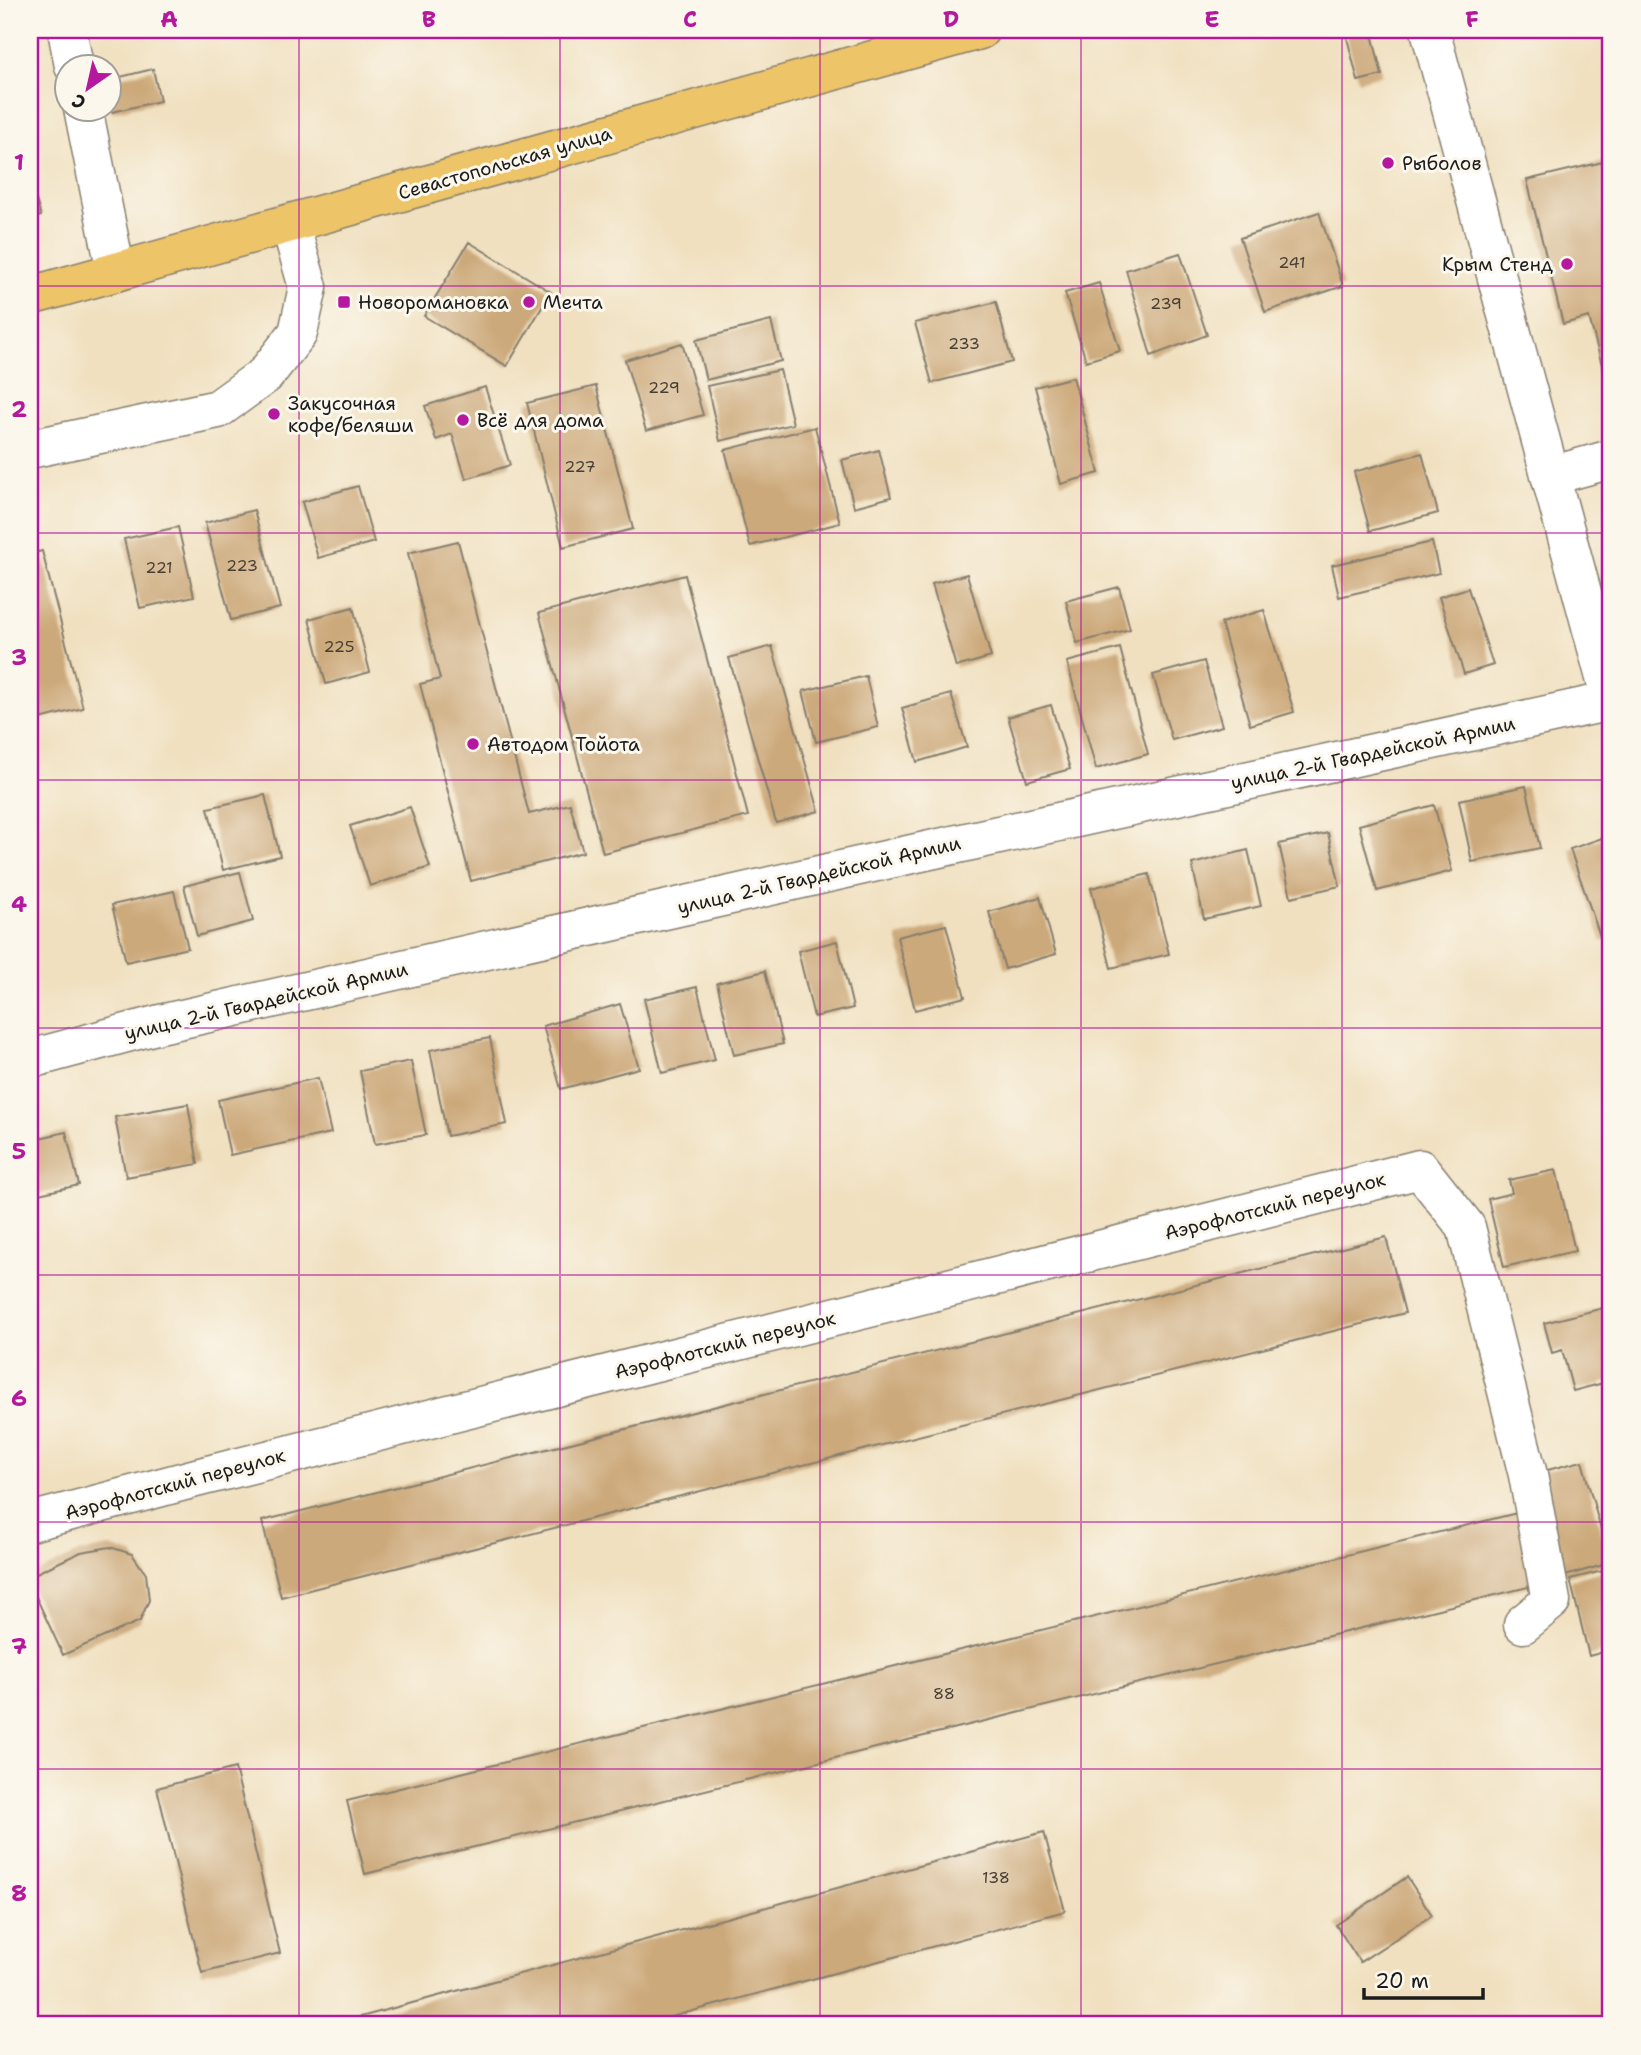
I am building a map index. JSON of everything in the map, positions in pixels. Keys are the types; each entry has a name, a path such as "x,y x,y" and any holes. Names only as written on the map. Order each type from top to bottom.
{"main road":[{"name":"Севастопольская улица","path":"30,296 980,30"}],"street":[{"path":"67,30 71,52"},
{"path":"1430,30 1611,701"},
{"path":"86,122 116,272"},
{"path":"30,449 218,409 265,375 298,332 308,287 290,223"},
{"path":"1550,475 1611,459"},
{"name":"улица 2-й Гвардейской Армии","path":"30,1059 187,1018 899,857 1611,701"},
{"name":"Аэрофлотский переулок","path":"30,1522 1420,1169 1466,1227 1528,1475 1550,1601 1523,1624"}],"building":[{"path":"1345,30 1371,30 1382,75 1358,81"},
{"path":"153,69 160,101 122,110 122,77"},
{"path":"1611,160 1611,371 1604,373 1589,317 1563,324 1527,180"},
{"path":"33,190 41,216 30,219 30,191"},
{"path":"1319,212 1343,286 1265,312 1240,238"},
{"path":"469,242 551,292 507,366 424,316"},
{"path":"1180,253 1207,335 1151,356 1126,270"},
{"path":"1099,283 1120,351 1086,361 1065,293"},
{"path":"996,302 1012,362 932,383 915,323"},
{"path":"771,321 781,361 706,380 696,340"},
{"path":"682,343 703,415 646,431 625,360"},
{"path":"780,370 793,424 720,441 707,386"},
{"path":"1073,377 1099,473 1061,484 1035,387"},
{"path":"596,386 633,529 563,547 527,403"},
{"name":"Всё для дома","path":"485,387 510,465 466,479 452,434 436,440 425,406"},
{"path":"815,427 840,523 750,546 725,450"},
{"path":"879,450 891,497 854,507 842,460"},
{"path":"1422,453 1438,513 1370,531 1354,472"},
{"path":"358,486 374,542 318,558 302,502"},
{"path":"254,510 280,608 231,620 205,523"},
{"path":"178,527 194,596 140,608 124,539"},
{"name":"Автодом Тойота","path":"458,541 529,814 570,804 583,852 471,881 420,684 440,679 408,553"},
{"path":"1432,542 1439,573 1339,597 1332,565"},
{"path":"42,551 83,708 36,720 30,697 30,554"},
{"path":"967,574 991,657 956,667 932,584"},
{"path":"685,575 748,816 603,853 539,613"},
{"path":"1119,587 1130,629 1077,643 1066,601"},
{"path":"1468,588 1493,665 1464,674 1439,597"},
{"path":"353,607 370,672 326,684 309,619"},
{"path":"1264,610 1294,712 1250,725 1221,623"},
{"path":"772,646 819,811 776,823 729,658"},
{"path":"1120,648 1148,754 1096,769 1067,662"},
{"path":"1204,661 1222,726 1172,740 1153,675"},
{"path":"866,676 878,727 816,742 803,691"},
{"path":"951,694 967,747 917,762 902,708"},
{"path":"1051,705 1070,769 1027,781 1008,717"},
{"path":"1526,786 1540,848 1472,862 1459,800"},
{"path":"265,795 280,856 223,870 208,808"},
{"path":"1434,805 1452,871 1377,891 1359,825"},
{"path":"410,807 430,867 370,886 350,826"},
{"path":"1328,833 1340,886 1291,897 1279,844"},
{"path":"1611,835 1611,939 1602,942 1570,849"},
{"path":"1248,850 1261,906 1204,919 1192,864"},
{"path":"240,872 253,921 197,936 184,886"},
{"path":"1149,874 1169,954 1111,968 1091,888"},
{"path":"174,891 188,948 126,962 112,905"},
{"path":"1040,897 1056,954 1005,969 989,912"},
{"path":"946,925 965,997 915,1010 897,937"},
{"path":"837,941 853,1008 814,1017 798,951"},
{"path":"765,971 783,1044 734,1055 717,983"},
{"path":"697,987 715,1060 662,1073 644,999"},
{"path":"620,1004 639,1068 561,1089 543,1026"},
{"path":"490,1038 507,1124 447,1136 430,1050"},
{"path":"411,1061 426,1135 375,1144 360,1071"},
{"path":"318,1078 331,1133 230,1155 218,1100"},
{"path":"188,1104 198,1164 126,1177 115,1117"},
{"path":"66,1132 79,1185 30,1196 30,1140"},
{"path":"1556,1170 1575,1251 1504,1267 1488,1199 1512,1193 1509,1180"},
{"path":"1386,1237 1405,1313 281,1597 262,1521"},
{"path":"1611,1306 1611,1381 1573,1391 1562,1350 1552,1353 1544,1323"},
{"path":"1582,1461 1610,1563 1565,1576 1536,1473"},
{"path":"1521,1512 1540,1584 365,1874 347,1801"},
{"path":"110,1547 132,1554 146,1574 149,1600 140,1621 63,1655 30,1584 30,1576 81,1552"},
{"path":"1611,1569 1611,1650 1589,1656 1570,1579"},
{"path":"235,1768 280,1953 202,1973 157,1788"},
{"path":"1044,1832 1065,1911 641,2025 331,2025"},
{"path":"1407,1877 1432,1915 1360,1962 1336,1925"}],"place":[{"name":"Рыболов","path":"1388,163"},
{"name":"Крым Стенд","path":"1567,264"},
{"name":"Новоромановка","path":"344,302"},
{"name":"Мечта","path":"529,302"},
{"name":"Закусочная кофе/беляши","path":"274,414"},
{"name":"Всё для дома","path":"463,420"},
{"name":"Автодом Тойота","path":"473,744"}]}
